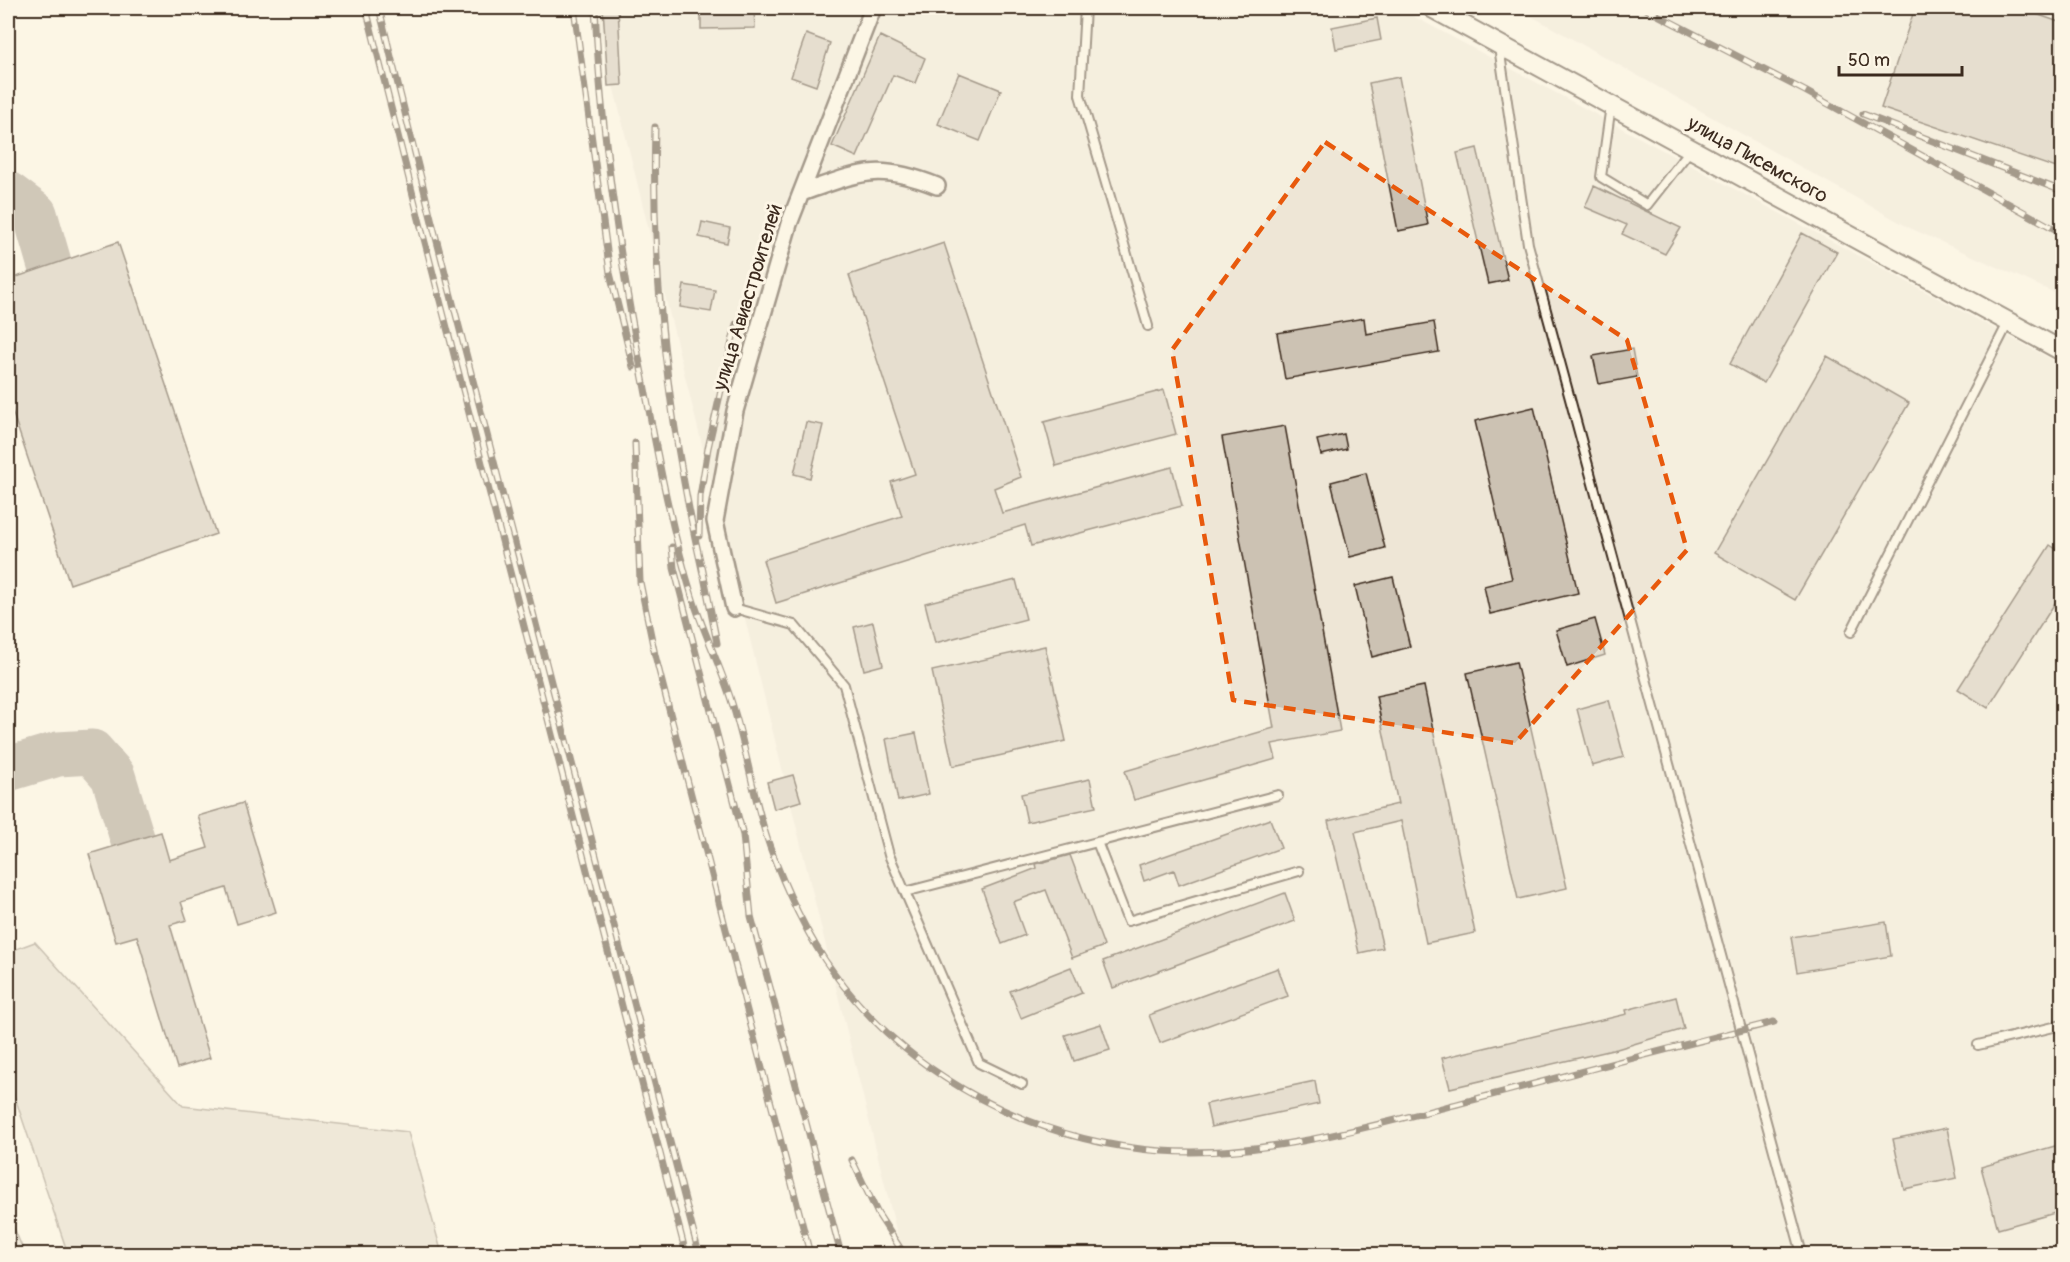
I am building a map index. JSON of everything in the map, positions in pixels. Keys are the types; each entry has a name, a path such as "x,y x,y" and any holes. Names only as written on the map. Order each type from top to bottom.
{"street":[{"name":"улица Авиастроителей","path":"734,608 715,521 735,411 789,224 873,8"},
{"name":"улица Писемского","path":"1432,8 1499,42 2062,351"},
{"path":"801,193 863,171 904,173 937,186"}],"lane":[{"path":"1085,8 1080,95 1148,327"},
{"path":"1499,42 1528,244 1802,1254"},
{"path":"1611,104 1601,177 1647,206 1692,148"},
{"path":"1851,633 2008,322"},
{"path":"734,608 794,625 844,685 890,855 979,1063 1022,1084"},
{"path":"905,892 1278,795"},
{"path":"1097,842 1128,921 1299,871"},
{"path":"1978,1045 2062,1025"}],"highlighted area":[{"path":"1325,142 1627,340 1687,550 1515,743 1233,700 1172,350"}],"shaded area":[{"path":"594,8 1398,8 2062,365 2062,1254 902,1254"},
{"path":"1517,8 2062,8 2062,296 1910,228"},
{"path":"35,942 183,1106 408,1132 442,1254 68,1254 8,1077 8,952"},
{"path":"8,1214 25,1254 8,1254"}],"building":[{"path":"603,8 618,8 622,85 608,86"},
{"path":"701,8 754,8 755,28 701,29"},
{"path":"1915,8 2019,8 2062,23 2062,170 1881,108"},
{"path":"1377,18 1381,40 1336,49 1332,27"},
{"path":"806,34 830,43 816,86 791,77"},
{"path":"880,36 925,58 915,83 893,75 857,157 832,146"},
{"path":"959,73 1001,90 980,141 938,124"},
{"path":"1399,77 1428,225 1398,231 1369,83"},
{"path":"1477,148 1508,280 1488,284 1457,153"},
{"path":"1594,186 1681,228 1665,254 1622,234 1627,225 1585,207"},
{"path":"702,222 730,228 727,243 699,237"},
{"path":"1802,233 1837,252 1764,383 1730,364"},
{"path":"118,242 216,534 70,584 8,399 8,280"},
{"path":"944,243 1021,477 994,488 1002,513 1172,467 1182,506 1031,546 1025,525 776,603 763,560 902,516 891,482 915,474 849,275"},
{"path":"684,285 715,290 711,312 680,307"},
{"path":"1364,318 1366,334 1434,322 1439,352 1285,379 1277,333"},
{"path":"1632,349 1637,377 1599,384 1593,356"},
{"path":"1827,356 1909,403 1795,600 1714,553"},
{"path":"1164,390 1176,434 1056,466 1044,422"},
{"path":"1534,407 1578,593 1490,614 1484,586 1512,579 1475,421"},
{"path":"806,422 823,425 810,478 794,474"},
{"path":"1285,426 1340,731 1272,744 1276,759 1134,800 1125,771 1274,728 1222,437"},
{"path":"1344,434 1347,449 1321,455 1317,440"},
{"path":"1366,473 1385,548 1350,557 1331,482"},
{"path":"2050,545 2062,553 2062,592 1988,708 1958,689"},
{"path":"1393,577 1410,647 1372,657 1355,586"},
{"path":"1016,580 1026,619 935,643 925,603"},
{"path":"1595,619 1605,655 1567,667 1556,630"},
{"path":"873,622 883,665 864,670 854,627"},
{"path":"1045,646 1066,741 953,766 932,671"},
{"path":"1516,662 1567,888 1518,899 1467,673"},
{"path":"1424,686 1475,933 1426,943 1401,821 1355,832 1383,948 1359,953 1328,821 1398,804 1376,696"},
{"path":"1609,700 1624,757 1592,766 1577,709"},
{"path":"916,733 929,794 898,801 886,739"},
{"path":"793,775 801,801 774,809 767,782"},
{"path":"1090,779 1096,807 1027,822 1021,794"},
{"path":"243,803 276,912 237,924 226,888 181,902 187,920 170,925 210,1058 177,1068 137,936 116,942 89,854 161,832 169,860 208,848 198,816"},
{"path":"1270,819 1281,848 1179,885 1174,870 1144,881 1139,865"},
{"path":"1070,855 1104,946 1072,958 1046,890 1013,902 1025,935 1002,944 982,889 1037,868 1036,864"},
{"path":"1285,893 1295,921 1113,988 1103,961"},
{"path":"1886,922 1891,956 1797,972 1791,937"},
{"path":"1071,967 1082,993 1021,1018 1010,991"},
{"path":"1278,968 1288,996 1160,1043 1149,1015"},
{"path":"1676,997 1684,1029 1617,1049 1450,1088 1442,1058 1627,1014 1626,1010"},
{"path":"1101,1024 1110,1050 1074,1061 1065,1035"},
{"path":"1315,1081 1319,1104 1211,1127 1206,1104"},
{"path":"1947,1128 1957,1178 1904,1189 1893,1139"},
{"path":"2062,1144 2062,1211 1998,1229 1981,1167"}],"taxiway":[{"path":"8,194 35,214 50,266"},
{"path":"8,769 58,754 92,752 113,776 133,841"}],"railway":[{"path":"366,8 686,1254"},
{"path":"379,8 432,222 699,1254"},
{"path":"574,8 610,273 633,367"},
{"path":"595,8 607,152 620,247 660,467 684,570 696,609 731,700 764,829 790,895 815,945 834,973 864,1010 899,1043 937,1073 978,1098 1022,1118 1068,1134 1115,1145 1162,1151 1200,1152 1275,1145 1351,1131 1774,1022"},
{"path":"1644,8 1805,91 2062,233"},
{"path":"1863,114 2062,191"},
{"path":"655,127 656,240 665,352 681,464 703,574"},
{"path":"699,536 700,496 708,448 736,324"},
{"path":"635,443 640,582 655,655 810,1254"},
{"path":"672,547 674,568 743,835 751,916 841,1254"},
{"path":"702,566 717,643"},
{"path":"852,1160 878,1214 904,1254"}]}
